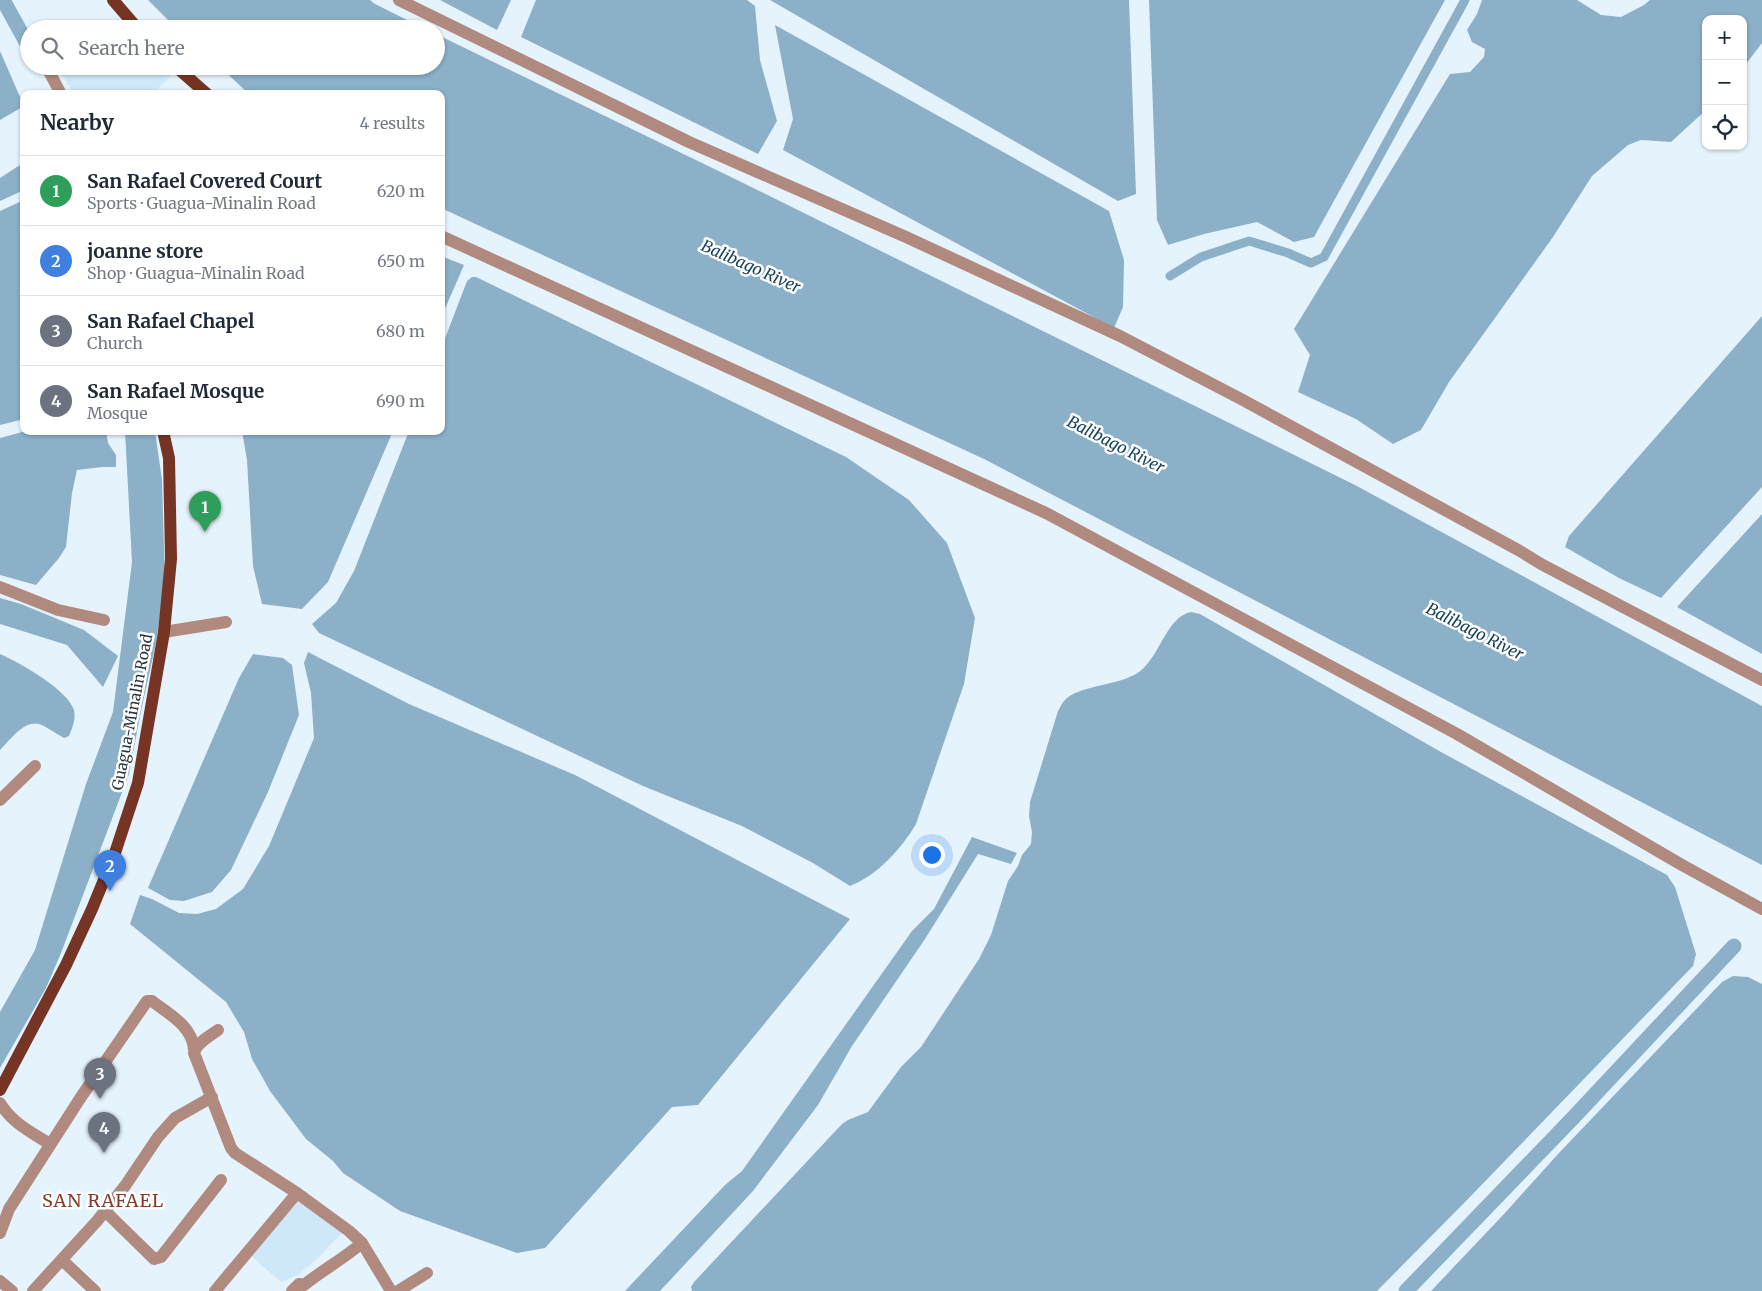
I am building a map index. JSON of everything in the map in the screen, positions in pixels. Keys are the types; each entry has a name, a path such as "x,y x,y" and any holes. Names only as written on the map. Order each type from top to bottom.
{"main road":[{"path":"113,0 130,20"},
{"path":"185,75 202,90"},
{"name":"Guagua-Minalin Road","path":"0,1090 66,965 92,909 115,853 138,783 164,632 171,559 169,458 164,435"}],"street":[{"path":"399,0 440,20"},
{"path":"445,22 690,142 906,237 1120,336 1241,398 1541,564 1762,680"},
{"path":"51,75 59,90"},
{"path":"445,238 1046,513 1457,734 1673,860 1762,909"},
{"path":"0,587 58,610 104,620"},
{"path":"164,632 226,622"},
{"path":"0,800 36,766"},
{"path":"0,1233 8,1209 50,1144 147,1000 152,1000 183,1025 191,1035 196,1061 235,1153 297,1192 362,1243 392,1291"},
{"path":"194,1049 218,1030"},
{"path":"33,1291 126,1186 158,1136 175,1118 212,1097"},
{"path":"0,1103 9,1116 18,1124 50,1144"},
{"path":"105,1211 154,1259 161,1258 221,1180"},
{"path":"215,1291 297,1192"},
{"path":"292,1291 299,1284 304,1285 340,1261 362,1243"},
{"path":"62,1260 95,1291"},
{"path":"398,1291 428,1273"},
{"path":"0,1282 12,1291"}],"shaded area":[{"path":"62,75 171,75 157,90 72,90"},
{"path":"297,1196 344,1231 318,1258 298,1275 281,1282 249,1254"}],"water":[{"path":"148,0 370,0 407,20 168,20"},
{"path":"440,0 511,0 497,30"},
{"path":"536,0 747,0 755,6 760,60 777,121 758,154 521,37"},
{"path":"770,0 1129,0 1136,194 1118,201"},
{"path":"1149,0 1445,0 1314,237 1294,242 1257,222 1204,234 1168,245 1157,220"},
{"path":"1482,0 1577,0 1601,15 1621,17 1650,0 1762,0 1762,43 1747,63 1747,15 1702,15 1702,114 1671,142 1641,140 1628,145 1592,176 1553,237 1449,382 1421,430 1393,444 1356,419 1298,392 1310,355 1294,329 1450,74 1470,72 1484,57 1485,49 1472,42 1467,30 1477,14"},
{"path":"775,25 1109,211 1124,260 1123,307 1114,328 783,150 793,119"},
{"name":"Balibago River","path":"445,38 733,178 1355,485 1762,706 1762,865 984,459 445,210 445,90 245,90 229,75 445,75"},
{"path":"0,51 20,97 20,108 0,120"},
{"path":"20,165 20,192 0,201 0,178"},
{"path":"20,202 20,420 0,425 0,211"},
{"path":"445,258 464,265 445,309"},
{"path":"472,277 476,277 846,457 909,500 947,543 975,618 964,684 916,824 896,852 870,875 850,886 813,863 742,826 643,786 319,633 312,624 336,603 354,571 407,435 445,435 445,339 467,281"},
{"path":"1762,316 1762,487 1661,598 1619,578 1565,547 1569,536"},
{"path":"20,433 20,435 107,435 108,443 116,455 116,467 77,470 72,493 66,547 36,585 0,575 0,438"},
{"path":"125,435 156,435 162,480 165,582 156,643 129,774 46,988 0,1068 0,1012 35,950 86,784 113,712 132,562"},
{"path":"243,435 391,435 328,582 302,609 262,604 253,566 247,460"},
{"path":"1762,514 1762,654 1677,607"},
{"path":"0,598 21,604 84,630 118,656 103,687 67,645 0,624"},
{"path":"1191,612 1200,614 1441,752 1667,875 1675,887 1696,954 1693,966 1377,1291 692,1291 691,1287 694,1282 842,1124 868,1112 901,1067 921,1047 979,959 991,935 1008,881 1018,866 1022,855 1031,844 1030,802 1058,711 1063,702 1070,696 1088,688 1131,677 1139,672 1152,657 1175,621 1182,615"},
{"path":"308,652 409,704 575,775 850,919 698,1105 672,1107 545,1248 517,1253 400,1211 343,1173 333,1161 306,1139 270,1091 252,1059 244,1032 226,1002 130,924 140,895 179,913 197,914 216,909 243,889 269,846 314,738 311,693 304,663"},
{"path":"0,654 19,663 42,678 63,694 70,702 74,710 74,717 69,736 64,738 39,724 28,725 0,750"},
{"path":"253,654 283,658 292,665 299,715 268,792 231,870 212,892 184,901 170,900 148,888 239,678"},
{"path":"972,837 1017,853 1011,864 978,854 925,939 852,1046 818,1105 753,1191 660,1291 625,1291 725,1185 742,1171 912,931 934,909"},
{"path":"1733,976 1748,977 1762,984 1762,1291 1431,1291 1722,982"}],"waterway":[{"path":"3,0 20,31"},
{"path":"1170,276 1201,257 1249,241 1288,253 1311,263 1324,257 1465,0"},
{"path":"1406,1291 1572,1119 1734,946"}],"place":[{"name":"San Rafael Covered Court","path":"205,532"},
{"name":"joanne store","path":"110,891"},
{"name":"San Rafael Chapel","path":"100,1099"},
{"name":"San Rafael Mosque","path":"104,1153"}],"district":[{"name":"SAN RAFAEL","path":"103,1200"}]}
